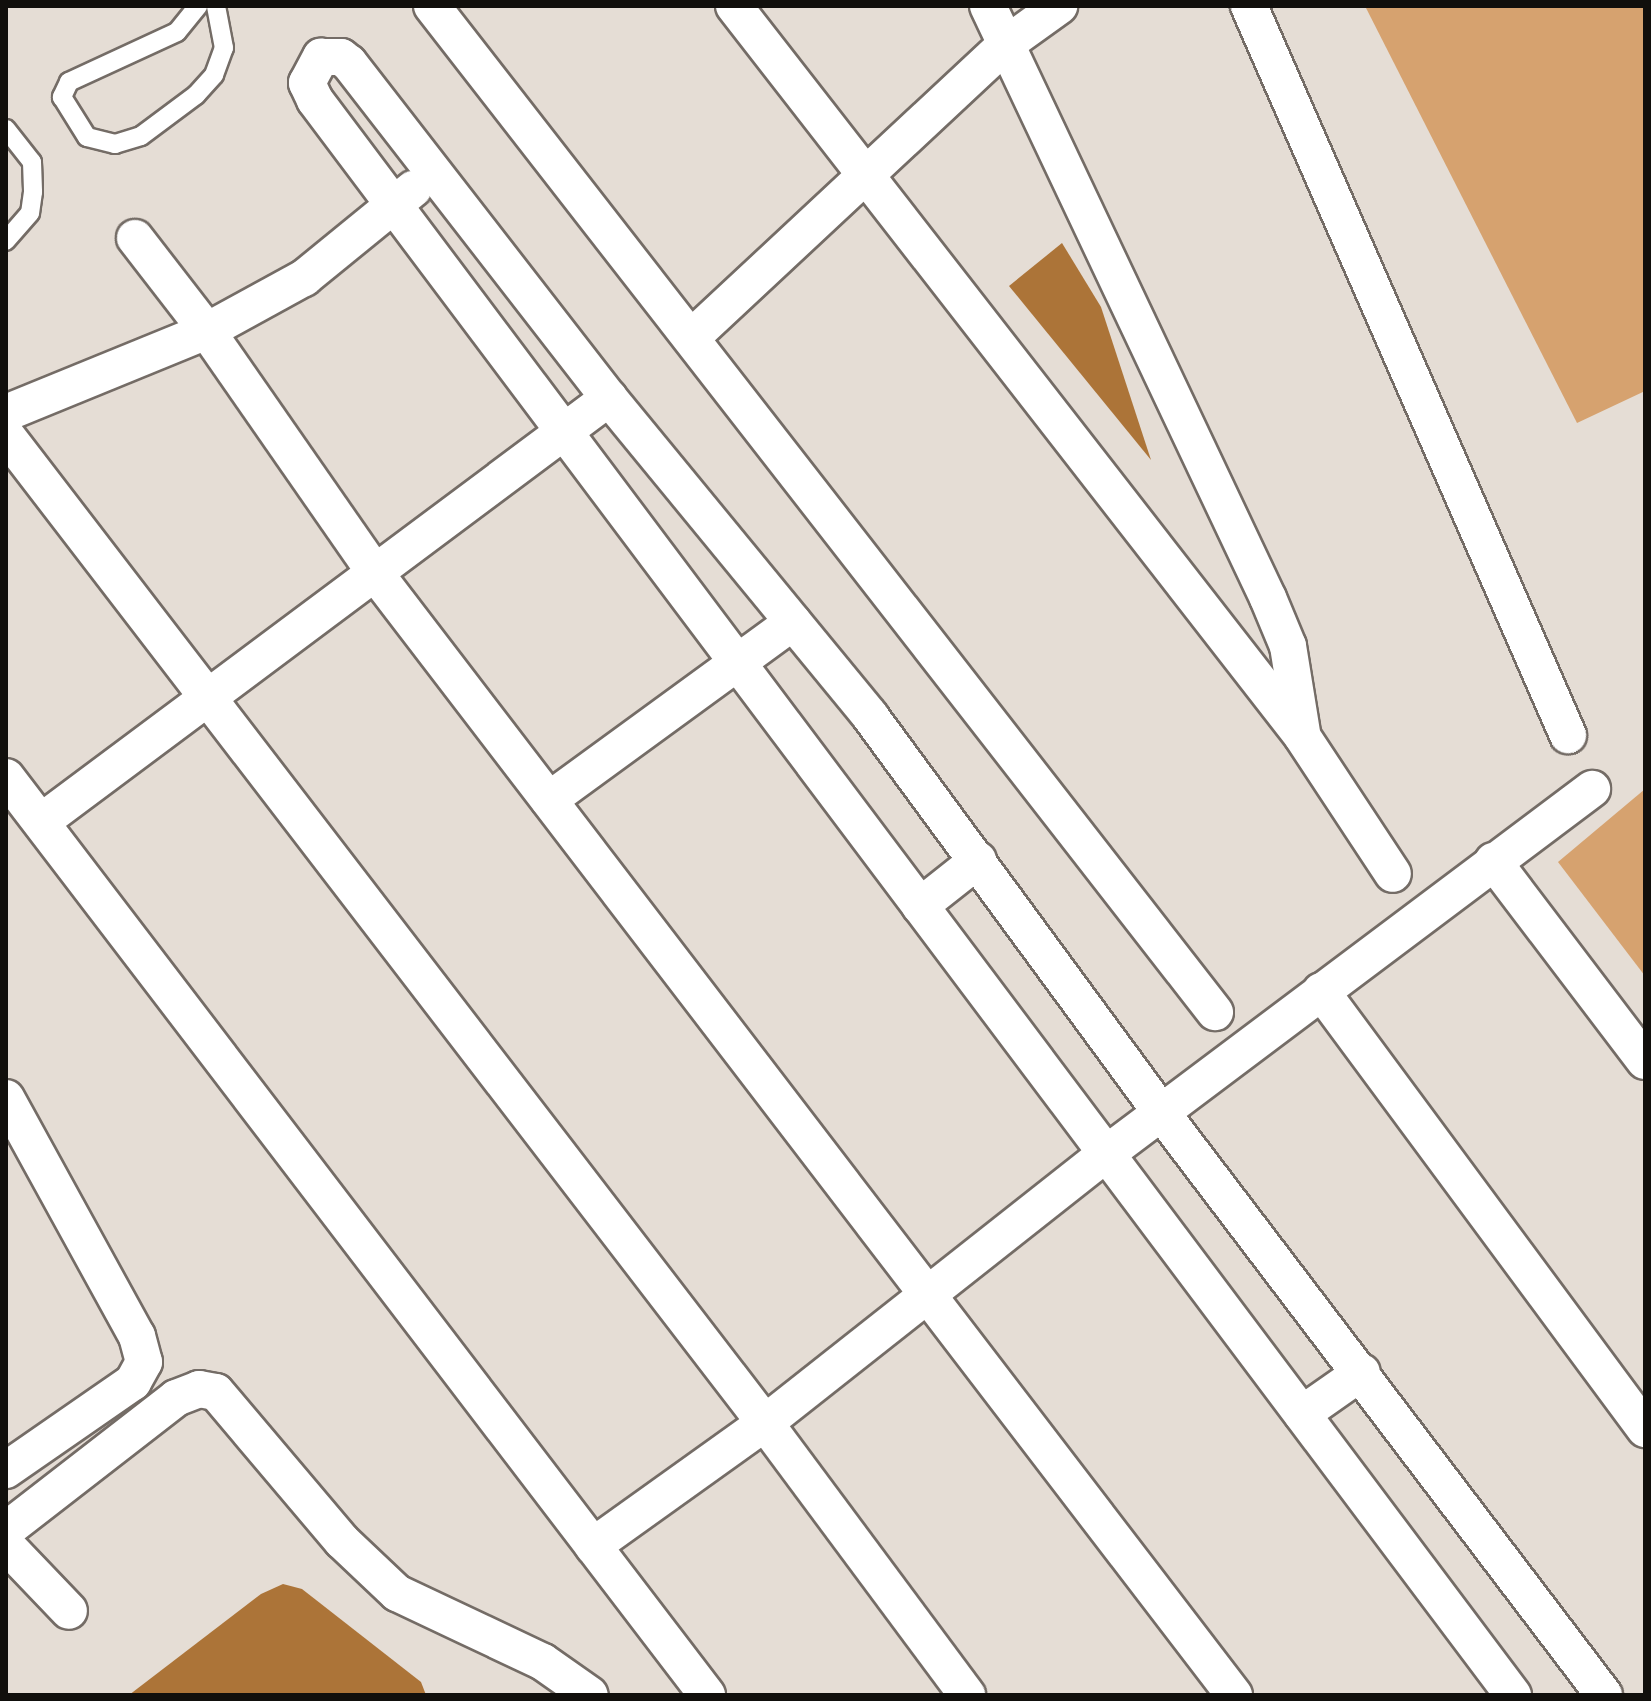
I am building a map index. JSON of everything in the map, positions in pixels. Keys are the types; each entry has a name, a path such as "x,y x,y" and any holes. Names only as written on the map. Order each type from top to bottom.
{"street":[{"path":"432,6 1215,1012"},
{"path":"734,6 1302,736 1393,874"},
{"path":"988,6 1268,598 1288,646 1302,736"},
{"path":"691,338 1005,45 1059,6"},
{"path":"1249,6 1568,735"},
{"path":"1513,1695 315,100 307,83 321,57 331,55 349,63 609,398 793,622 978,860 1161,1112 1362,1372 1604,1695"},
{"path":"6,413 207,331 304,278 433,172"},
{"path":"135,238 207,331 375,573 1234,1695"},
{"path":"41,822 609,398"},
{"path":"6,435 765,1423 967,1695"},
{"path":"549,800 739,666 793,622"},
{"path":"6,777 707,1695"},
{"path":"593,1546 765,1423 1106,1154 1592,789"},
{"path":"920,906 978,860"},
{"path":"1493,861 1645,1061"},
{"path":"1321,991 1645,1429"},
{"path":"6,1098 137,1336 144,1362 133,1382 10,1457"},
{"path":"1302,1414 1362,1372"},
{"path":"6,1530 176,1398 199,1389 216,1392 365,1567 397,1593 543,1662 590,1695"},
{"path":"6,1545 69,1611"}],"lane":[{"path":"198,6 177,32 69,82 62,97 87,137 115,144 141,136 196,95 214,75 224,48 216,6"},
{"path":"6,129 32,162 33,192 30,213 6,241"}],"shaded area":[{"path":"1365,6 1645,6 1645,391 1577,423"},
{"path":"1062,243 1101,307 1151,460 1009,286"},
{"path":"1645,789 1645,976 1558,862"},
{"path":"283,1584 302,1589 421,1682 426,1695 129,1695 261,1594"}]}
